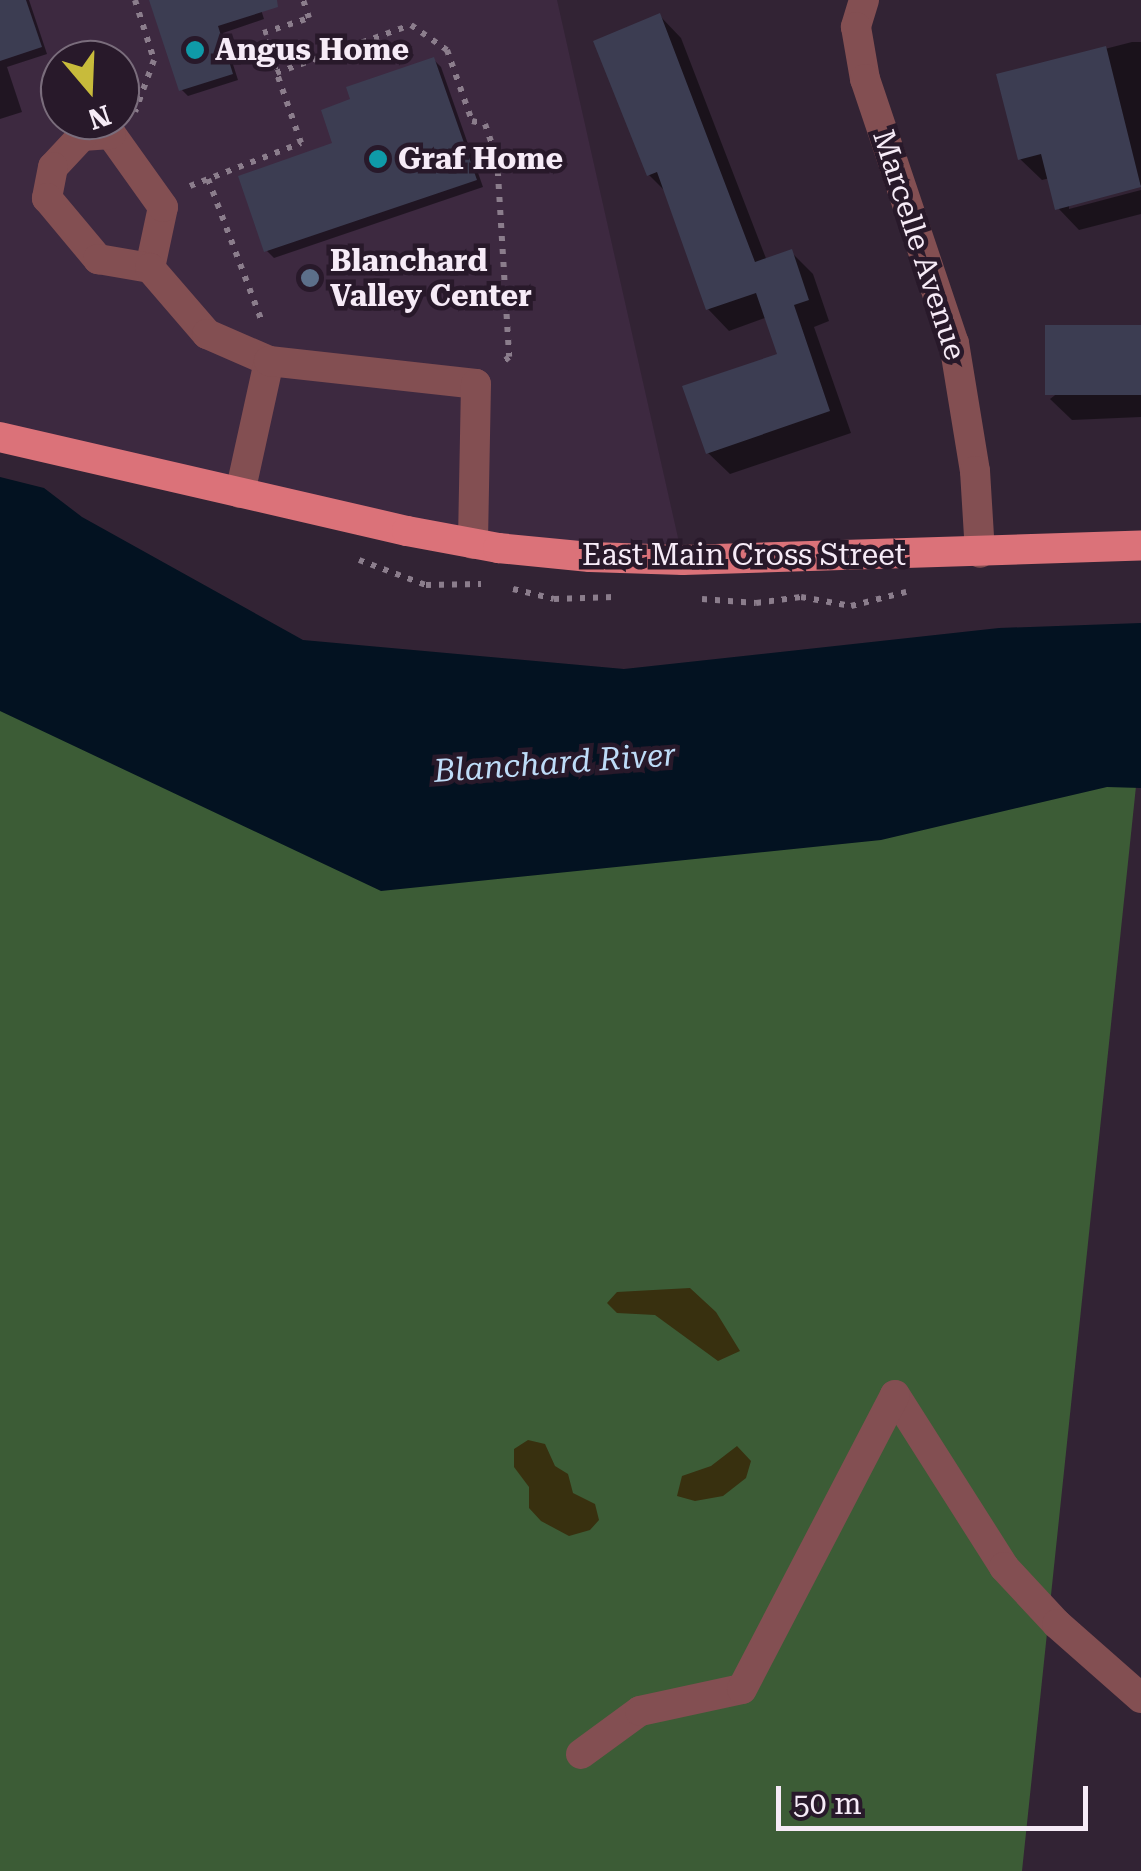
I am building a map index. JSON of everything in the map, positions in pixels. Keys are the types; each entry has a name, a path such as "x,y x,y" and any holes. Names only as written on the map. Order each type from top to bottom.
{"main road":[{"name":"East Main Cross Street","path":"0,437 473,544 590,557 683,560 1141,546"}],"street":[{"name":"Marcelle Avenue","path":"864,0 856,27 864,79 954,343 975,471 980,552"},
{"path":"150,268 163,207 111,134 82,136 53,167 47,198 98,259 150,268 207,334 269,360 476,384 473,544"},
{"path":"240,493 269,360"},
{"path":"581,1754 640,1711 742,1689 894,1395 1004,1567 1058,1624 1141,1698"}],"path":[{"path":"122,147 154,60 135,0"},
{"path":"158,198 301,143 262,33 309,18 303,0"},
{"path":"276,73 410,25 447,50 472,121 485,124 497,158 509,357 476,384"},
{"path":"208,179 260,308 269,360"}],"shaded area":[{"name":"Blanchard Valley Center","path":"0,0 557,0 683,560 590,557 0,437"}],"green space":[{"path":"0,612 1141,732 1022,1871 0,1871"}],"sand":[{"path":"690,1288 716,1312 740,1351 718,1361 655,1315 617,1313 607,1303 617,1292"},
{"path":"528,1440 545,1444 555,1466 568,1474 573,1493 595,1504 599,1520 590,1530 569,1536 541,1521 529,1508 529,1487 514,1467 514,1449"},
{"path":"737,1446 751,1461 746,1478 723,1496 695,1501 677,1496 682,1476 711,1466"}],"water":[{"name":"Blanchard River","path":"0,477 44,488 82,517 303,640 624,669 999,628 1141,623 1141,788 1107,787 881,840 381,891 0,711"}],"building":[{"path":"0,0 26,0 40,48 0,61"},
{"name":"Angus Home","path":"149,0 277,0 278,7 218,26 233,74 179,91"},
{"path":"660,13 755,262 792,249 809,300 794,305 830,411 706,454 682,386 777,354 756,293 706,310 657,172 647,176 593,41"},
{"path":"1106,46 1141,187 1055,210 1041,154 1018,160 996,74"},
{"name":"Graf Home","path":"434,57 477,180 264,252 238,176 332,143 321,110 350,99 346,87"},
{"path":"1045,325 1141,325 1141,395 1045,395"}],"place":[{"name":"Angus Home","path":"195,50"},
{"name":"Graf Home","path":"378,159"},
{"name":"Blanchard Valley Center","path":"310,278"}]}
